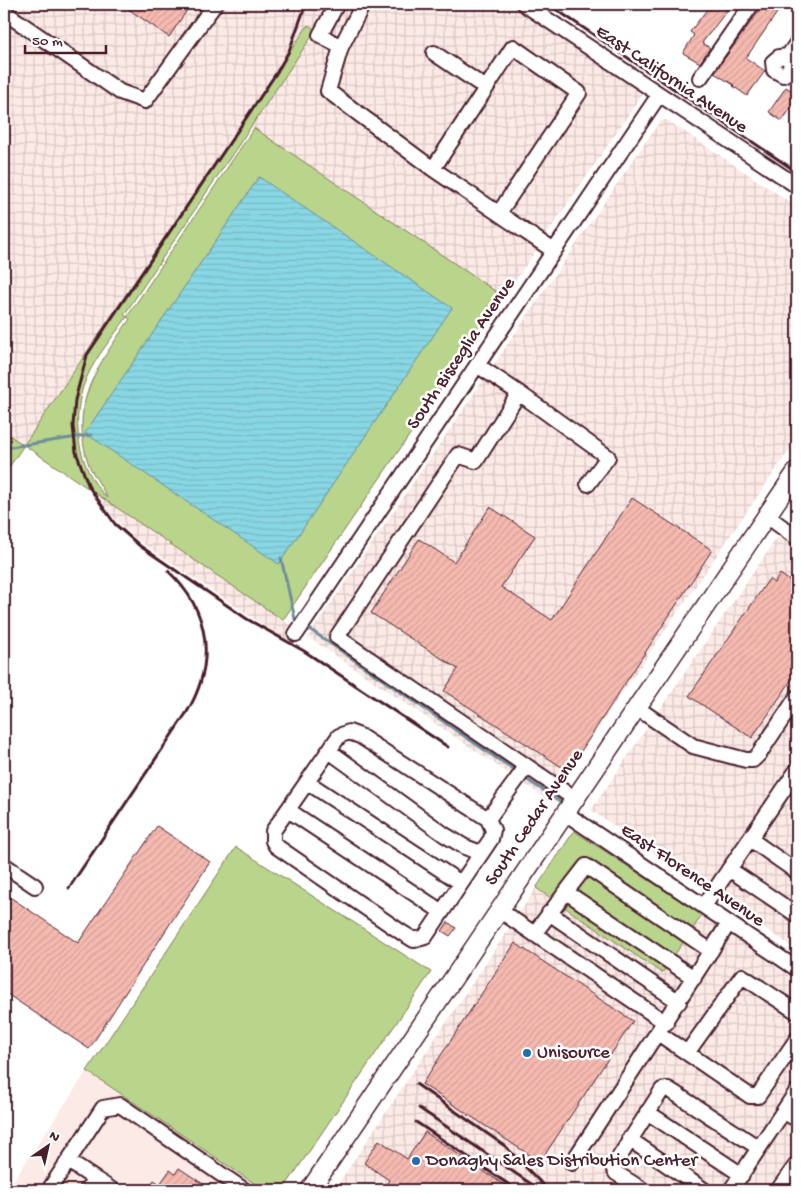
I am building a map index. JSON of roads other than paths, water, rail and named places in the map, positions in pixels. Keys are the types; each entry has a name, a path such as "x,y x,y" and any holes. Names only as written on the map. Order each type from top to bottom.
{"main road":[{"name":"South Cedar Avenue","path":"310,1190 797,471"}],"street":[{"path":"4,12 120,92 145,101 215,4"},
{"path":"337,4 320,34 340,47"},
{"path":"363,4 340,47 328,91 433,169 554,251"},
{"name":"East California Avenue","path":"524,4 797,186"},
{"path":"700,78 752,4"},
{"path":"788,56 797,43"},
{"path":"433,169 513,47 580,93 499,213"},
{"path":"434,53 486,88"},
{"name":"South Bisceglia Avenue","path":"296,634 659,95"},
{"path":"478,365 608,457 588,484"},
{"name":"East Florence Avenue","path":"519,393 476,461 458,455 337,637 526,767 570,806 704,906 797,969"},
{"path":"767,516 797,538"},
{"path":"637,708 693,746 746,760 753,760 797,697"},
{"path":"349,732 360,736 488,819 493,830 491,839 425,937 414,940 276,846 273,841 274,831 307,782 339,736 349,732"},
{"path":"329,751 445,835 465,848 481,853"},
{"path":"488,819 526,767"},
{"path":"704,906 797,770"},
{"path":"307,782 461,884"},
{"path":"288,810 442,912"},
{"path":"750,840 797,872"},
{"path":"4,865 36,886"},
{"path":"534,934 586,866 711,951"},
{"path":"729,869 797,915"},
{"path":"566,892 694,978"},
{"path":"499,910 662,1028 687,1053 750,1096 758,1096 797,1039"},
{"path":"550,913 678,1002"},
{"path":"572,1163 729,923"},
{"path":"687,1053 742,976 797,1012"},
{"path":"643,1190 616,1173 613,1167 629,1139 662,1090 668,1089 760,1148"},
{"path":"731,1190 797,1091"},
{"path":"49,1190 104,1108 120,1105 244,1190"},
{"path":"647,1112 742,1175"},
{"path":"784,1112 797,1119"},
{"path":"629,1139 704,1190"},
{"path":"68,1161 91,1184 112,1190"},
{"path":"778,1190 797,1164"}],"water":[{"path":"259,177 452,308 279,564 85,433"}],"waterway":[{"path":"4,448 91,435"},
{"path":"281,558 295,619 300,623"},
{"path":"305,626 518,773"},
{"path":"523,777 564,804"},
{"path":"675,879 705,899"},
{"path":"710,902 797,960"}],"railway":[{"path":"306,4 289,51 277,72 87,355 75,400 73,426 76,452 89,487 115,524 140,546 247,619 304,651 448,747"},
{"path":"548,4 797,172"},
{"path":"69,888 187,712 196,694 202,675 205,638 201,620 193,603 168,571"},
{"path":"416,1084 505,1146 548,1190"},
{"path":"419,1108 540,1190"},
{"path":"416,1122 517,1190"}],"place":[{"name":"Unisource","path":"527,1053"},
{"name":"Donaghy Sales Distribution Center","path":"416,1161"}]}
